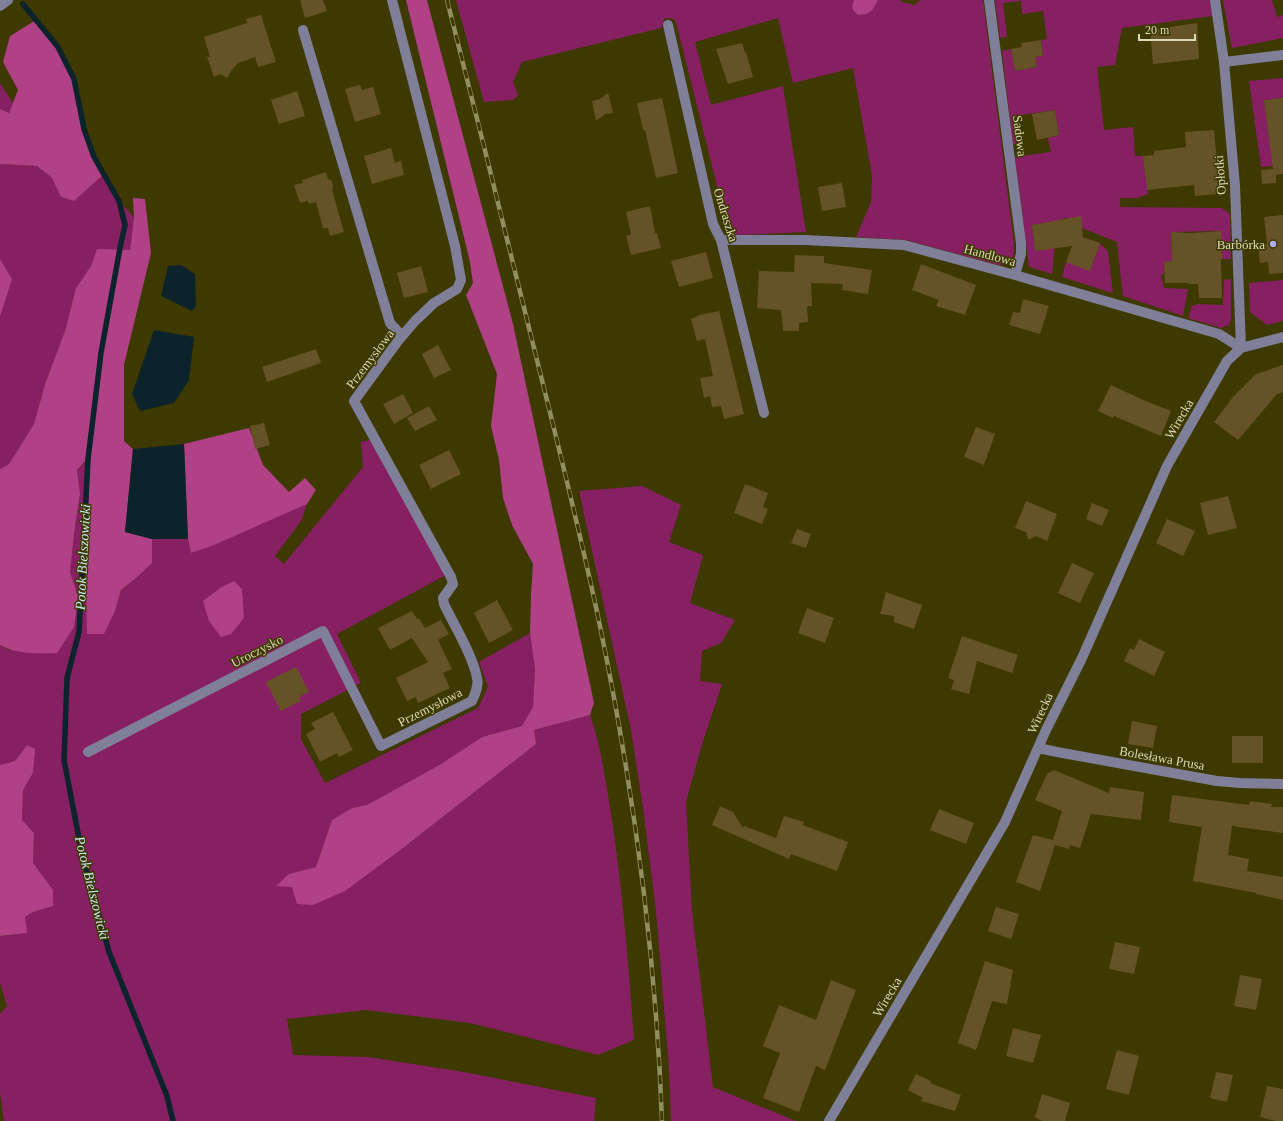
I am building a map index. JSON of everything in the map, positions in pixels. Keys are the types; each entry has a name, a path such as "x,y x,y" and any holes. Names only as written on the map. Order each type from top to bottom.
{"street":[{"path":"0,6 8,0"},
{"name":"Przemysłowa","path":"381,746 472,702 478,679 472,662 444,604 443,598 453,584 450,577 354,401 402,336 434,303 457,289 461,280 455,246 392,0"},
{"name":"Sadowa","path":"989,0 1021,243 1021,254 1015,275"},
{"name":"Opłotki","path":"1215,0 1224,62 1234,186 1241,348"},
{"name":"Ondraszka","path":"668,25 713,224 721,240 764,413"},
{"path":"303,30 390,323 402,336"},
{"path":"1224,62 1283,55"},
{"name":"Handlowa","path":"721,240 805,240 904,245 1015,275 1219,334 1241,348"},
{"name":"Wirecka","path":"829,1121 1005,822 1038,748 1082,658 1167,466 1227,361 1241,348 1283,337"},
{"name":"Uroczysko","path":"88,752 323,631 381,746"},
{"name":"Bolesława Prusa","path":"1038,748 1217,781 1283,784"}],"shaded area":[{"path":"406,0 427,0 513,324 594,703 590,715 534,730 536,744 403,848 345,891 313,905 297,904 292,887 276,886 289,874 316,867 332,820 352,808 367,805 441,764 482,737 522,726 533,707 535,669 530,633 533,564 512,525 503,498 499,460 491,426 497,374 466,295 473,283 470,262"},
{"path":"456,0 854,0 852,6 853,10 858,15 871,11 878,0 900,0 902,2 915,5 920,0 983,0 1014,244 1012,259 1008,264 999,265 906,240 856,237 871,202 872,176 853,68 793,83 778,18 695,42 711,105 783,86 806,232 739,235 731,232 727,226 674,19 665,18 661,28 522,62 513,82 518,95 513,100 484,102"},
{"path":"854,0 878,0 871,11 858,15 853,10 852,6"},
{"path":"995,0 1210,0 1213,16 1122,28 1115,65 1097,67 1104,130 1133,127 1135,156 1143,156 1148,194 1137,198 1120,198 1120,207 1222,208 1230,214 1231,259 1222,259 1220,231 1171,232 1171,250 1182,251 1181,261 1164,262 1164,274 1161,276 1164,288 1188,289 1183,316 1123,296 1117,242 1082,228 1080,217 1061,219 1063,236 1052,222 1032,225 1035,251 1044,250 1055,244 1052,274 1029,267 1015,157 1051,152 1048,138 1059,135 1055,110 1014,116 1019,143 1013,144 1002,51 1011,49 1015,71 1037,67 1035,57 1043,56 1041,40 1047,39 1043,11 1022,14 1021,1 1003,3 1007,37 1000,38"},
{"path":"1223,0 1272,0 1277,17 1283,15 1283,38 1232,48"},
{"path":"36,20 58,47 74,79 84,129 94,157 104,174 74,201 61,197 52,178 37,166 0,164 0,109 9,113 18,90 3,62 10,36"},
{"path":"1283,78 1283,98 1264,100 1272,159 1283,165 1261,167 1249,81"},
{"path":"0,83 13,103 9,113 0,109"},
{"path":"0,164 37,166 52,178 61,197 74,201 104,174 119,201 134,217 130,250 97,250 91,266 76,288 65,331 45,384 34,424 9,464 0,469 0,317 12,279 0,259"},
{"path":"133,198 145,199 151,253 124,365 124,441 133,449 125,532 152,539 152,563 121,590 115,611 104,634 87,634 85,536 89,496 87,459 77,470 80,494 70,572 78,596 74,627 57,653 20,652 0,645 0,469 9,464 34,424 45,384 65,331 76,288 91,266 97,249 130,250 134,217"},
{"path":"1100,243 1108,252 1113,293 1062,277 1066,262 1090,270"},
{"path":"0,259 12,279 0,317"},
{"path":"1231,279 1231,320 1229,325 1221,328 1188,318 1192,306 1198,304 1223,305 1224,280"},
{"path":"1283,280 1283,321 1267,325 1250,312 1249,283"},
{"path":"249,428 263,465 289,492 305,478 316,490 307,504 214,545 191,553 188,539 184,444"},
{"path":"371,440 446,575 337,634 361,683 301,714 301,739 325,783 478,708 488,687 479,662 530,633 535,669 533,708 522,726 482,737 441,764 367,805 352,808 332,820 316,867 289,874 403,848 536,744 534,730 590,715 601,758 618,860 634,1040 598,1055 470,1023 366,1010 287,1019 293,1055 368,1057 464,1072 596,1098 594,1121 4,1121 0,1092 0,1014 7,1006 0,983 0,936 12,935 25,917 33,912 53,906 53,890 33,863 34,833 22,820 23,790 33,773 27,745 15,761 0,765 0,645 9,650 78,596 70,572 80,494 77,470 88,459 89,496 87,633 104,634 115,611 121,590 152,563 152,539 188,539 191,553 307,504 301,521 275,556 284,564 363,467 361,442"},
{"path":"642,486 681,505 669,542 703,555 690,603 735,620 721,643 702,651 700,681 722,684 702,744 686,802 692,911 713,1087 796,1121 671,1121 669,1069 656,911 643,808 631,730 579,491"},
{"path":"234,581 242,589 244,618 231,634 221,637 209,621 203,601 220,588"},
{"path":"27,745 35,749 33,773 23,790 22,820 34,833 33,863 53,890 53,906 33,912 25,917 27,933 0,936 0,765 15,761"}],"water":[{"path":"181,265 195,274 196,306 192,311 161,296 168,266"},
{"path":"154,330 194,337 189,380 174,403 140,411 132,394"},
{"path":"184,444 188,539 152,539 125,532 133,449"}],"building":[{"path":"300,0 323,0 327,11 305,18"},
{"path":"261,15 276,62 258,67 255,57 238,63 227,78 220,74 214,77 207,57 210,57 204,37 247,23 246,19"},
{"path":"1197,23 1199,59 1153,64 1150,30"},
{"path":"1041,40 1043,56 1035,57 1037,67 1015,71 1011,49 1022,47 1021,43"},
{"path":"742,43 753,77 728,84 716,49"},
{"path":"360,85 362,90 373,87 381,114 355,122 345,89"},
{"path":"297,91 305,116 279,124 271,100"},
{"path":"608,93 613,113 605,114 596,121 592,101 600,99"},
{"path":"662,98 678,173 656,178 637,103"},
{"path":"1283,98 1283,174 1276,175 1276,183 1262,184 1261,170 1273,169 1264,100"},
{"path":"1055,110 1059,135 1037,140 1032,114"},
{"path":"1214,130 1220,194 1195,196 1194,185 1147,190 1143,156 1154,155 1154,151 1186,147 1185,132"},
{"path":"391,148 395,163 401,161 404,175 372,184 364,156"},
{"path":"326,172 328,179 332,181 332,190 344,232 330,236 328,228 323,228 316,202 309,204 308,201 300,203 294,185 303,183 302,180"},
{"path":"842,183 846,207 822,211 818,187"},
{"path":"650,206 655,233 657,233 661,248 631,255 626,236 631,234 626,212"},
{"name":"Barbórka","path":"1283,215 1283,273 1269,274 1268,262 1260,263 1258,245 1267,244 1264,217"},
{"path":"1081,216 1083,237 1100,243 1090,271 1066,262 1072,246 1035,251 1032,225"},
{"path":"1221,231 1222,298 1199,298 1198,284 1165,283 1164,262 1172,261 1171,232 1191,233"},
{"path":"706,252 713,278 679,287 671,261"},
{"path":"795,255 824,256 824,263 872,270 868,294 842,290 843,284 811,283 812,306 807,306 808,322 799,323 799,331 783,331 781,310 757,308 759,271 794,272"},
{"path":"921,264 976,285 965,315 936,306 939,300 912,290"},
{"path":"421,266 428,292 404,298 397,273"},
{"path":"1023,299 1049,306 1040,334 1009,325 1013,312 1020,313"},
{"path":"719,311 744,414 724,419 721,406 712,407 710,396 704,398 700,378 713,376 705,339 697,341 691,319 700,315"},
{"path":"438,345 451,370 434,378 422,354"},
{"path":"316,349 321,363 267,382 262,367"},
{"path":"1283,365 1283,392 1277,394 1238,440 1214,422 1233,397 1256,374"},
{"path":"1111,385 1171,411 1161,436 1114,416 1113,418 1098,411"},
{"path":"403,394 413,413 394,424 383,404"},
{"path":"429,406 437,420 415,431 407,418"},
{"path":"264,423 270,445 255,449 250,426"},
{"path":"976,427 995,434 984,465 964,457"},
{"path":"449,450 461,474 431,489 419,465"},
{"path":"745,484 768,493 763,507 768,509 762,524 734,513"},
{"path":"1228,496 1237,528 1208,535 1200,503"},
{"path":"1026,501 1057,514 1047,541 1036,536 1028,540 1026,532 1015,528"},
{"path":"1092,503 1109,510 1102,526 1086,519"},
{"path":"1167,519 1195,531 1183,556 1156,543"},
{"path":"797,529 811,534 806,548 791,543"},
{"path":"1072,563 1094,573 1080,603 1058,593"},
{"path":"886,592 922,605 914,629 894,622 894,616 880,614"},
{"path":"497,600 513,630 489,643 474,613"},
{"path":"807,608 834,618 825,643 798,633"},
{"path":"412,611 417,619 419,618 425,628 441,620 449,634 438,640 452,669 443,673 450,688 418,703 416,697 407,701 396,678 428,662 412,638 390,650 378,628"},
{"path":"962,636 1018,655 1012,673 977,661 969,694 951,689 954,680 948,678"},
{"path":"1139,639 1165,652 1154,676 1124,661 1130,648 1134,650"},
{"path":"296,667 309,692 299,697 301,701 281,711 266,682"},
{"path":"333,712 353,750 339,757 337,753 320,762 306,734 315,729 311,723"},
{"path":"1132,721 1157,726 1153,748 1128,744"},
{"path":"1232,736 1263,736 1263,763 1232,763"},
{"path":"1054,770 1109,793 1110,787 1144,792 1141,820 1091,814 1080,848 1070,845 1069,849 1055,845 1040,891 1016,882 1033,835 1053,840 1062,811 1035,800 1047,774"},
{"path":"1172,795 1249,805 1250,801 1272,804 1271,807 1283,807 1283,833 1232,826 1228,855 1249,859 1247,871 1283,877 1283,900 1256,893 1193,881 1202,827 1169,822"},
{"path":"720,806 733,812 743,828 744,826 776,838 784,816 804,822 803,825 848,842 837,871 791,854 789,859 712,825"},
{"path":"939,809 974,823 966,844 930,830"},
{"path":"996,907 1019,914 1011,939 988,931"},
{"path":"1115,942 1140,947 1134,974 1109,969"},
{"path":"985,961 1013,970 1007,1004 992,1001 976,1050 958,1043"},
{"path":"1240,975 1262,979 1256,1010 1234,1006"},
{"path":"831,980 856,990 825,1070 816,1066 799,1112 763,1098 780,1053 763,1046 779,1005 816,1020"},
{"path":"1013,1028 1041,1035 1033,1063 1006,1056"},
{"path":"1117,1050 1139,1056 1129,1095 1106,1089"},
{"path":"1216,1072 1233,1075 1227,1102 1210,1098"},
{"path":"916,1074 931,1081 930,1083 961,1095 955,1111 921,1101 923,1098 908,1090"},
{"path":"1267,1086 1283,1089 1283,1121 1260,1117"},
{"path":"1042,1094 1070,1103 1065,1121 1042,1121 1035,1117"}],"waterway":[{"name":"Potok Bielszowicki","path":"23,4 58,47 74,79 84,129 94,157 119,201 125,225 101,353 88,459 79,632 67,678 64,760 82,854 109,952 167,1096 173,1121"}],"railway":[{"path":"447,0 568,486 601,631 613,692 624,752 642,875 649,936 655,998 662,1121"}],"place":[{"name":"Barbórka","path":"1273,244"}]}
